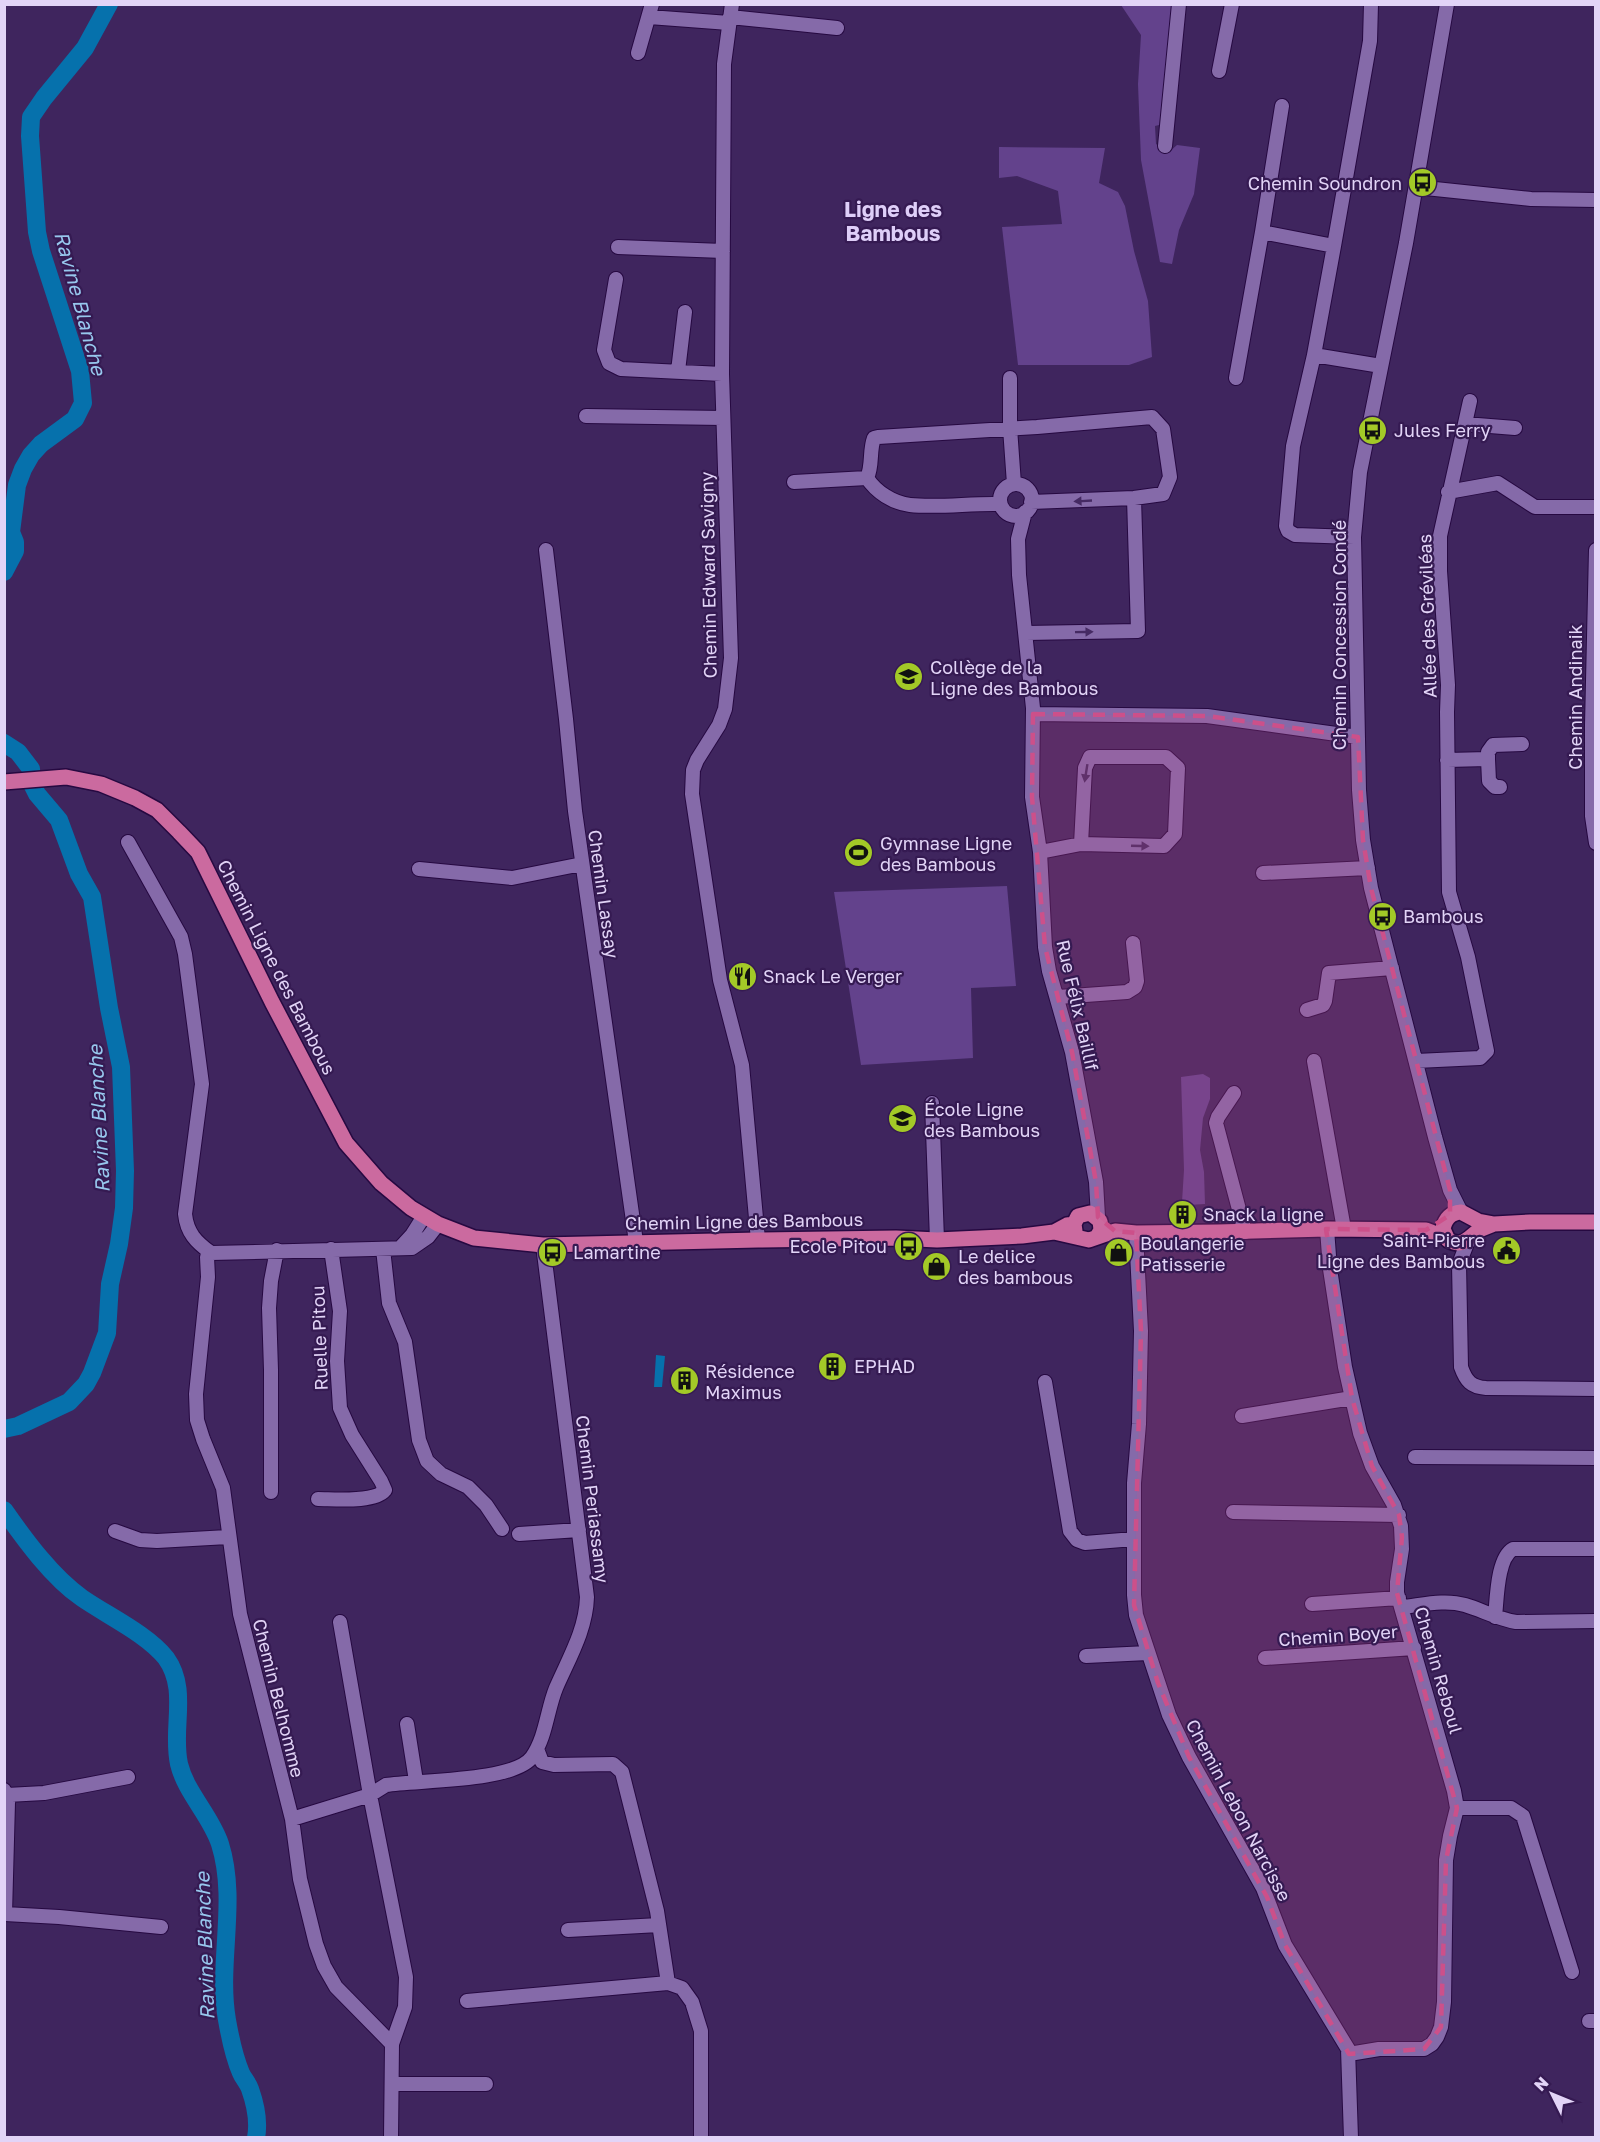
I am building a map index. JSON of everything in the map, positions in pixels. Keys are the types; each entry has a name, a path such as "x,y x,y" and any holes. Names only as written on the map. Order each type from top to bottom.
{"main road":[{"name":"Chemin Ligne des Bambous","path":"4,782 66,777 101,783 157,810 198,852 277,1013 346,1143 381,1183 438,1224 474,1238 543,1245 896,1238 937,1240 1022,1236 1054,1232 1080,1238"},
{"path":"1115,1231 1090,1213 1078,1219 1075,1232 1080,1238 1089,1240 1115,1231 1136,1233 1327,1229 1426,1230 1459,1244 1494,1224"},
{"path":"1426,1230 1457,1216 1494,1224 1596,1222"},
{"path":"1457,1216 1475,1227 1470,1239"},
{"path":"1449,1239 1443,1229 1457,1216"},
{"name":"Chemin Ligne des Bambous","path":"1054,1232 1078,1219"},
{"path":"1096,1237 1101,1230 1099,1219"}],"street":[{"path":"1165,146 1179,4"},
{"path":"1219,71 1233,4"},
{"path":"1354,537 1295,535 1288,531 1286,526 1293,446 1314,355 1334,246 1370,41 1371,4"},
{"name":"Chemin Concession Condé","path":"1447,4 1416,187 1360,472 1354,537 1362,840 1392,968 1457,1216"},
{"path":"638,53 650,11 730,15 837,28"},
{"name":"Chemin Edward Savigny","path":"730,15 724,64 722,374 730,658 725,709 719,725 693,770 692,794 720,980 742,1065 758,1240"},
{"path":"1236,378 1282,106"},
{"path":"1416,187 1531,199 1596,200"},
{"path":"1262,232 1334,246"},
{"path":"618,247 723,251"},
{"path":"616,279 604,350 609,363 621,369 722,374"},
{"path":"678,371 686,312"},
{"path":"1314,355 1381,366"},
{"path":"1010,378 1010,428 1014,484"},
{"name":"Allée des Gréviléas","path":"1416,1061 1480,1058 1487,1051 1468,957 1449,892 1448,685 1440,571 1440,536 1470,401"},
{"path":"586,416 723,418"},
{"path":"867,478 872,468 874,438 1152,417 1163,429 1170,477 1163,494 1028,507"},
{"path":"1465,424 1515,428"},
{"path":"794,482 867,478"},
{"path":"867,478 874,489 908,505 1005,509 1019,515 1028,507 1031,497 1027,489 1014,484 1005,488 1002,492 1005,509"},
{"path":"1448,492 1498,483 1535,507 1596,507"},
{"path":"1026,633 1138,631 1134,498"},
{"name":"Rue Félix Baillif","path":"1028,507 1018,539 1019,575 1033,714 1032,797 1040,852 1044,947 1072,1052 1096,1182 1099,1219"},
{"name":"Rue Félix Baillif","path":"1005,509 1018,539"},
{"name":"Chemin Lassay","path":"546,550 582,864 636,1242"},
{"name":"Chemin Andinaik","path":"1596,550 1592,816 1596,843"},
{"path":"1033,714 1207,716 1358,737"},
{"path":"1500,787 1495,787 1489,781 1488,752 1493,746 1522,744"},
{"path":"1040,852 1081,844 1164,846 1175,834 1178,768 1166,757 1090,757 1085,768 1081,844"},
{"path":"1447,760 1488,759"},
{"path":"128,842 182,937 185,954 202,1084 185,1214 186,1223 195,1241 215,1252 412,1248 419,1244 438,1224"},
{"path":"419,869 512,878 582,864"},
{"path":"1263,873 1368,868"},
{"path":"1058,997 1127,992 1135,987 1137,981 1133,943"},
{"path":"1307,1010 1323,1005 1329,973 1392,968"},
{"path":"1314,1061 1344,1229"},
{"path":"1234,1093 1216,1123 1245,1232"},
{"path":"932,1103 937,1240"},
{"path":"1078,1219 1096,1190"},
{"path":"400,1248 424,1216"},
{"name":"Chemin Reboul","path":"1327,1229 1330,1269 1345,1368 1360,1433 1372,1466 1399,1515 1402,1537 1397,1582 1457,1808 1446,1860 1444,2002 1441,2027 1437,2037 1424,2049 1379,2049 1349,2054"},
{"name":"Chemin Lebon Narcisse","path":"1136,1233 1141,1331 1139,1424 1134,1483 1134,1605 1170,1715 1189,1757 1263,1888 1285,1944 1348,2049 1351,2138"},
{"path":"1449,1239 1459,1264 1461,1366 1470,1384 1486,1388 1596,1389"},
{"path":"1459,1264 1470,1239"},
{"name":"Chemin Periassamy","path":"537,1749 555,1691 583,1626 587,1597 543,1245"},
{"name":"Ruelle Pitou","path":"318,1499 372,1498 385,1490 352,1435 340,1408 337,1353 340,1311 331,1249"},
{"path":"383,1249 389,1303 405,1342 419,1440 427,1461 441,1474 468,1486 486,1505 502,1528"},
{"path":"271,1492 269,1308 277,1250"},
{"name":"Chemin Belhomme","path":"215,1252 207,1257 208,1277 196,1408 203,1439 223,1488 240,1614 292,1819 300,1879 316,1944 324,1966 336,1988 392,2044"},
{"path":"1045,1382 1070,1531 1077,1540 1085,1543 1134,1539"},
{"path":"1242,1416 1352,1398"},
{"path":"1415,1457 1596,1458"},
{"path":"1233,1512 1399,1515"},
{"path":"519,1534 579,1530"},
{"path":"115,1532 140,1540 157,1541 228,1537"},
{"path":"1495,1617 1502,1562 1508,1552 1513,1549 1596,1549"},
{"path":"1312,1604 1401,1602 1458,1604 1516,1622 1596,1621"},
{"path":"340,1622 370,1795 406,1977 405,2007 392,2044 391,2138"},
{"name":"Chemin Boyer","path":"1265,1658 1414,1648"},
{"path":"1086,1656 1148,1653"},
{"path":"407,1725 416,1781"},
{"path":"292,1819 370,1795 386,1785 506,1772 525,1764 537,1749"},
{"path":"537,1749 542,1762 554,1765 613,1764 622,1772 659,1925 668,1983"},
{"path":"128,1777 44,1793 6,1792 5,1914 161,1927"},
{"path":"1457,1808 1511,1808 1523,1816 1572,1972"},
{"path":"568,1930 659,1925"},
{"path":"467,2001 668,1983 682,1988 692,2002 701,2031 701,2138"},
{"path":"393,2084 486,2084"}],"highlighted area":[{"path":"1033,714 1207,716 1358,737 1363,840 1371,888 1450,1190 1450,1215 1426,1230 1326,1229 1352,1398 1372,1466 1399,1515 1402,1537 1397,1593 1457,1808 1446,1860 1441,2027 1424,2049 1349,2054 1285,1945 1267,1897 1189,1757 1158,1683 1134,1605 1141,1331 1136,1233 1115,1231 1098,1217 1096,1182 1072,1052 1045,947 1032,797"}],"shaded area":[{"path":"1121,5 1173,5 1163,124 1155,126 1156,144 1168,153 1177,145 1200,148 1194,194 1179,230 1172,264 1160,262 1141,160 1138,84 1141,35"},
{"path":"999,147 1105,148 1099,183 1118,192 1125,206 1134,251 1148,301 1152,357 1129,365 1018,365 1002,227 1062,224 1058,191 1017,176 999,178"},
{"path":"1007,886 1016,986 971,988 973,1058 861,1065 834,892"},
{"path":"1203,1074 1210,1078 1210,1099 1203,1118 1200,1150 1204,1172 1205,1204 1188,1205 1182,1202 1184,1170 1181,1077"}],"water":[{"path":"656,1355 665,1356 662,1387 654,1387"}],"waterway":[{"name":"Ravine Blanche","path":"4,572 15,551 15,542 11,532 17,485 23,469 41,444 75,419 83,403 80,371 37,232 30,136 31,117 85,48 109,4"},
{"name":"Ravine Blanche","path":"4,743 18,752 31,769 32,784 37,794 59,820 79,874 92,897 109,1008 121,1067 125,1171 124,1208 110,1284 107,1333 92,1373 86,1384 69,1402 18,1426 4,1429"},
{"name":"Ravine Blanche","path":"4,1510 60,1580 82,1598 149,1641 166,1658 173,1670 178,1696 179,1764 187,1785 216,1834 225,1866 227,1910 224,1976 227,2020 236,2060 253,2100 257,2119 256,2138"}],"place":[{"name":"Chemin Soundron","path":"1423,183"},
{"name":"Jules Ferry","path":"1373,430"},
{"name":"Collège de la Ligne des Bambous","path":"909,677"},
{"name":"Gymnase Ligne des Bambous","path":"859,853"},
{"name":"Bambous","path":"1382,916"},
{"name":"Snack Le Verger","path":"742,976"},
{"name":"École Ligne des Bambous","path":"903,1119"},
{"name":"Snack la ligne","path":"1182,1214"},
{"name":"Ecole Pitou","path":"908,1246"},
{"name":"Saint-Pierre Ligne des Bambous","path":"1506,1250"},
{"name":"Lamartine","path":"552,1252"},
{"name":"Boulangerie Patisserie","path":"1119,1253"},
{"name":"Le delice des bambous","path":"937,1266"},
{"name":"EPHAD","path":"833,1366"},
{"name":"Résidence Maximus","path":"684,1381"}],"district":[{"name":"Ligne des Bambous","path":"893,221"}]}
